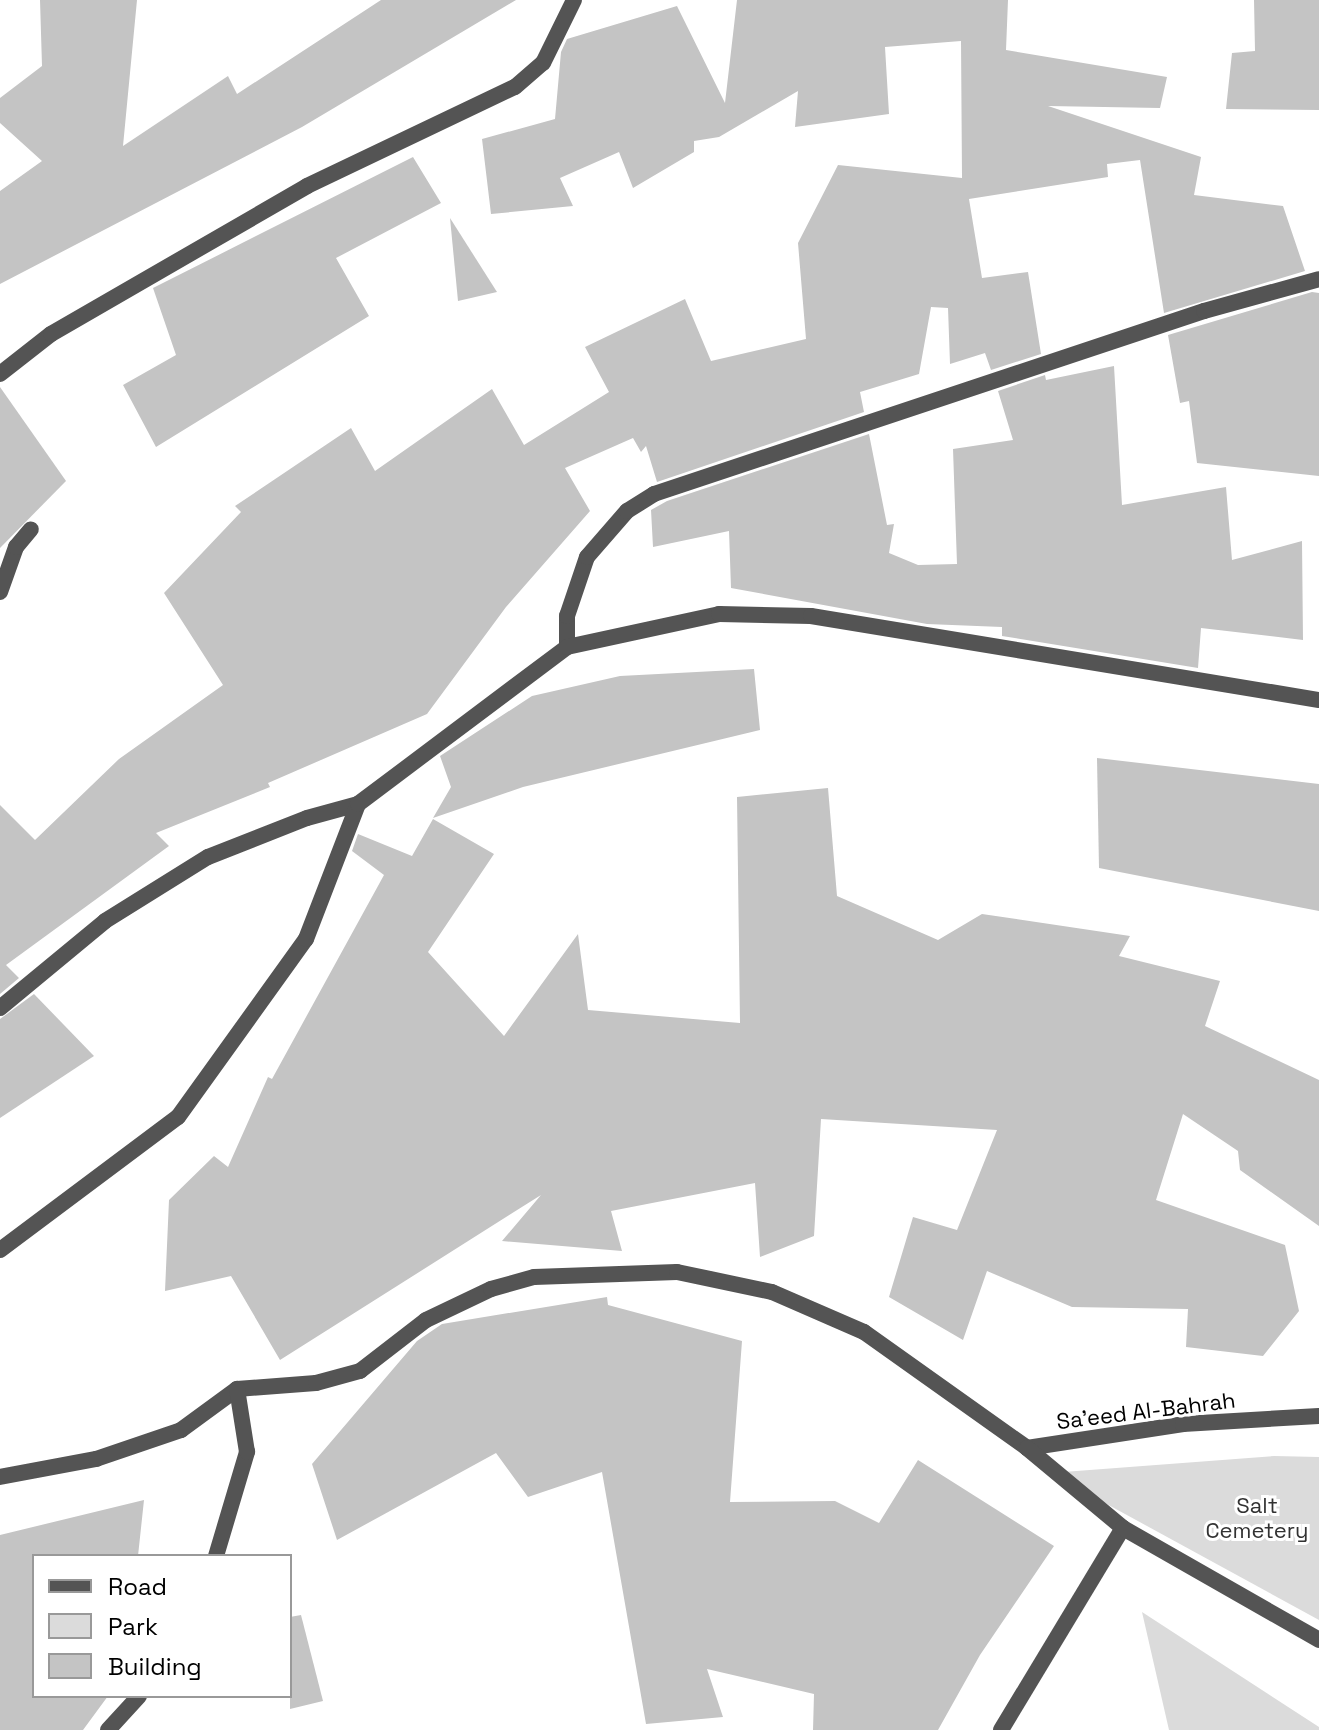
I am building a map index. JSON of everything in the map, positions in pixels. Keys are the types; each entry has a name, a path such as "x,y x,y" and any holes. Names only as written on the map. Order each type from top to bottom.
{"street":[{"path":"0,374 51,334 307,186 515,87 543,63 574,0"},
{"path":"567,647 567,616 587,557 627,511 654,494 1204,311 1319,279"},
{"path":"0,592 16,547 31,529"},
{"path":"0,1008 105,921 208,857 281,827 358,804 567,647 719,614 811,616 1319,700"},
{"path":"0,1250 178,1117 306,939 358,804"},
{"path":"0,1477 96,1459 181,1430 237,1389 316,1383 360,1371 426,1320 491,1289 534,1277 677,1272 772,1292 864,1332 1027,1448 1123,1528 1319,1640"},
{"path":"217,1554 247,1452 237,1389"},
{"name":"Sa'eed Al-Bahrah","path":"1027,1448 1183,1424 1319,1416"},
{"path":"1001,1730 1123,1528"},
{"path":"108,1730 137,1698"}],"green space":[{"name":"Salt Cemetery","path":"1274,1456 1319,1457 1319,1620 1050,1473"},
{"path":"1142,1612 1319,1727 1319,1730 1169,1730"}],"building":[{"path":"40,0 137,0 123,146 228,76 237,94 381,0 516,0 302,127 0,284 0,191 42,161 0,123 0,98 42,66"},
{"path":"737,0 1008,0 1006,50 1167,77 1160,108 1048,106 1201,157 1194,195 1283,206 1305,271 1164,313 1140,160 1107,164 1108,177 969,199 982,278 1028,272 1041,354 991,370 985,353 950,364 948,308 931,307 919,374 860,392 864,412 657,482 646,446 641,452 633,438 565,468 590,511 506,607 427,714 268,783 270,787 156,833 169,846 6,965 19,978 0,994 0,805 35,840 119,759 223,685 164,593 241,512 235,506 351,428 375,471 492,389 524,445 609,392 585,347 685,299 711,361 806,339 798,243 838,165 962,178 961,41 885,47 889,114 795,127 798,91 719,137 694,141 694,152 633,188 619,152 560,178 573,206 491,214 482,139 555,119 561,52 567,39 677,6 725,103"},
{"path":"1254,0 1319,0 1319,110 1226,109 1232,53 1255,51"},
{"path":"413,157 441,203 336,258 369,316 156,447 123,385 176,355 153,288"},
{"path":"450,218 497,292 458,301"},
{"path":"1312,292 1319,293 1319,476 1197,463 1189,401 1180,403 1168,335"},
{"path":"1114,366 1122,505 1226,487 1232,560 1302,541 1303,640 1201,628 1198,668 1002,636 1002,627 927,624 731,588 729,531 653,547 651,510 667,501 869,434 887,525 894,524 889,553 918,565 957,564 953,449 1013,440 998,391 1045,375 1046,380"},
{"path":"0,387 66,481 0,548"},
{"path":"754,669 760,730 523,787 433,818 451,787 440,756 532,696 620,676"},
{"path":"1097,758 1319,784 1319,911 1099,868"},
{"path":"828,788 837,896 938,940 982,914 1130,936 1119,956 1220,981 1205,1026 1319,1080 1319,1226 1240,1170 1238,1151 1183,1114 1156,1200 1285,1245 1299,1311 1263,1356 1186,1347 1188,1309 1072,1307 987,1271 963,1340 889,1297 913,1217 957,1230 997,1130 821,1119 814,1236 760,1257 755,1183 611,1211 622,1251 502,1241 541,1195 280,1360 231,1276 165,1291 169,1200 214,1156 228,1167 268,1077 272,1079 384,875 352,851 358,834 412,856 433,819 494,854 428,952 504,1036 578,934 588,1010 740,1023 737,797"},
{"path":"34,994 94,1056 0,1118 0,1019"},
{"path":"607,1297 608,1305 742,1341 730,1502 835,1501 879,1523 918,1460 1054,1546 980,1655 938,1730 813,1730 814,1694 707,1669 723,1717 646,1724 602,1472 528,1497 496,1453 337,1540 312,1464 417,1341 442,1324"},
{"path":"144,1500 138,1554 32,1554 32,1698 107,1698 83,1730 0,1730 0,1535"},
{"path":"301,1615 323,1701 290,1709 292,1698 292,1617"}]}
